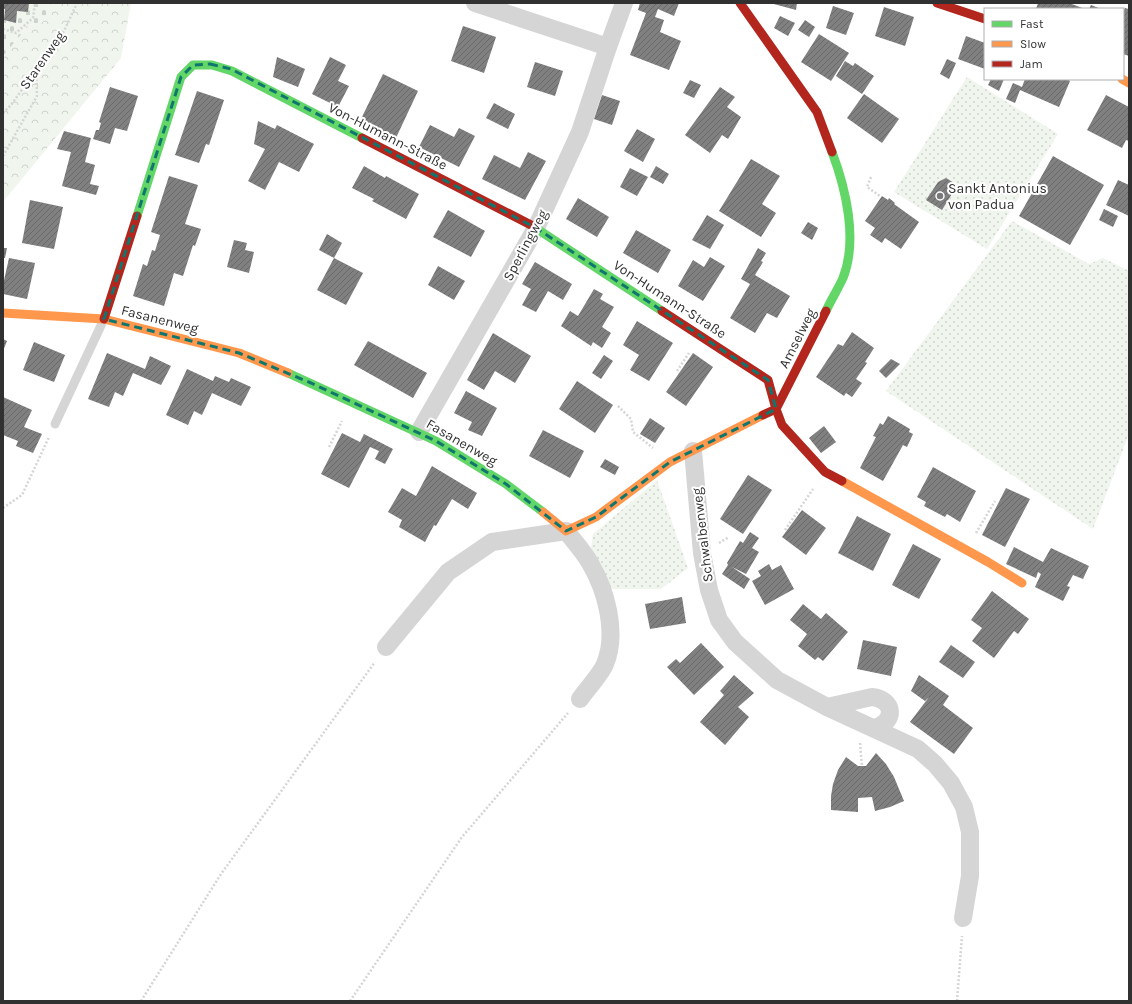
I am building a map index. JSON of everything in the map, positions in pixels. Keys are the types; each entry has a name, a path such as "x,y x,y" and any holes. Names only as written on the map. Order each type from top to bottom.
{"street":[{"path":"475,3 608,47"},
{"name":"Sperlingweg","path":"419,432 536,228 580,132 624,3"},
{"name":"Amselweg","path":"740,3 817,112 837,165 848,213 850,246 843,277 776,409"},
{"path":"937,3 984,19"},
{"name":"Von-Humann-Straße","path":"104,319 181,77 193,65 210,64 231,69 270,91 536,228 768,380 776,409"},
{"name":"Fasanenweg","path":"3,313 104,319 239,353 311,383 419,432 506,484 566,530"},
{"path":"386,647 448,572 492,542 566,530 596,517 670,462 776,409 782,425 825,472 988,562 1022,583"},
{"name":"Schwalbenweg","path":"693,451 702,553 709,590 719,620 735,642 777,680 827,707 918,749 935,764 951,783 964,807 970,832 970,876 963,918"},
{"path":"566,530 590,562 603,588 609,618 611,640 605,664 580,699"},
{"path":"827,707 877,697 888,704 890,716 888,721 882,726 874,728"}],"lane":[{"name":"Fasanenweg","path":"55,424 104,319"}],"path":[{"path":"3,29 16,33 33,18 35,3"},
{"name":"Starenweg","path":"3,113 11,105 64,30 77,3"},
{"path":"3,156 37,96 36,68"},
{"path":"871,177 867,187 880,196"},
{"path":"329,447 352,402"},
{"path":"618,406 631,419 633,432 670,462"},
{"path":"3,508 22,495 55,424"},
{"path":"785,530 825,472"},
{"path":"966,550 995,501"},
{"path":"142,1001 221,874 386,647"},
{"path":"350,1001 462,838 580,699"},
{"path":"957,1001 963,918"}],"highlighted area":[{"path":"210,64 231,69 536,228 768,380 776,409 670,462 596,517 566,531 506,484 436,441 311,383 239,353 104,319 181,77 193,65"}],"green space":[{"path":"3,3 51,3 44,21 29,25 3,56"},
{"path":"51,3 131,3 121,58 3,202 3,56 29,25 44,21"},
{"path":"967,77 1058,134 987,249 894,192"},
{"path":"1012,221 1089,264 1103,258 1129,271 1129,434 1093,529 886,391"},
{"path":"657,480 688,568 661,589 610,589 595,559 591,547 593,534"}],"building":[{"path":"3,3 29,3 28,12 17,11 16,23 4,20 5,9 3,9"},
{"path":"640,3 679,3 674,16 658,9 655,17 664,20 660,32 681,41 669,70 630,55 646,13 638,10"},
{"path":"770,3 797,3 796,10"},
{"path":"1038,3 1069,3 1082,8 1036,8"},
{"path":"1091,5 1098,8 1090,8"},
{"path":"833,6 854,13 846,35 826,28"},
{"path":"884,7 914,17 905,46 875,36"},
{"path":"1125,8 1129,9 1129,56 1124,54"},
{"path":"780,16 795,23 788,36 774,28"},
{"path":"805,20 815,27 809,37 798,30"},
{"path":"463,26 496,37 484,73 451,61"},
{"path":"819,34 849,53 831,81 801,62"},
{"path":"966,36 984,43 984,69 958,59"},
{"path":"277,57 305,69 298,87 273,77"},
{"path":"330,57 346,65 338,81 349,86 338,107 312,94"},
{"path":"947,59 956,63 949,79 940,74"},
{"path":"845,61 853,66 855,63 874,76 862,94 836,76"},
{"path":"535,62 563,71 555,96 527,87"},
{"path":"383,74 418,91 395,140 359,123"},
{"path":"690,80 701,85 694,98 683,93"},
{"path":"990,80 1004,80 999,91 988,85"},
{"path":"1025,80 1070,81 1059,107 1020,90 1015,103 1006,99 1013,83 1022,87"},
{"path":"110,87 138,96 127,131 115,128 110,144 93,139 96,130 99,130 101,123 99,122"},
{"path":"720,87 735,97 727,107 741,117 728,139 722,135 710,153 685,135"},
{"path":"197,91 224,100 209,145 206,144 199,163 175,155"},
{"path":"864,94 899,119 882,143 847,118"},
{"path":"602,95 620,101 612,125 594,119"},
{"path":"1106,95 1129,107 1129,141 1126,140 1122,148 1087,130"},
{"path":"494,103 515,114 508,129 486,118"},
{"path":"258,121 275,129 277,125 314,144 299,172 279,162 265,190 248,181 265,149 254,144"},
{"path":"430,125 454,137 459,128 475,136 459,167 419,147"},
{"path":"637,129 655,139 643,162 624,151"},
{"path":"64,131 91,138 85,162 95,165 90,184 99,186 96,195 62,186 71,152 57,149"},
{"path":"528,152 546,161 525,200 482,179 494,155 520,168"},
{"path":"1053,156 1104,185 1070,245 1019,216"},
{"path":"751,159 780,176 762,204 776,213 761,237 719,211"},
{"path":"364,166 419,194 406,219 372,201 374,199 352,188"},
{"path":"656,166 669,174 663,184 650,177"},
{"path":"630,168 648,177 637,196 620,187"},
{"path":"169,176 198,185 185,224 201,229 195,246 193,245 183,276 174,273 164,306 133,296 143,264 147,266 152,250 155,251 160,235 151,232"},
{"name":"Sankt Antonius von Padua","path":"946,178 954,183 953,192 942,210 926,200 938,182"},
{"path":"1118,180 1129,185 1129,216 1106,205"},
{"path":"882,196 888,200 889,198 895,203 894,204 919,222 901,249 885,238 882,243 870,235 875,228 865,221"},
{"path":"578,198 609,217 597,237 566,219"},
{"path":"30,200 63,207 54,249 22,243"},
{"path":"1104,209 1118,216 1113,227 1099,220"},
{"path":"448,210 485,231 471,257 433,237"},
{"path":"707,215 724,225 710,249 692,240"},
{"path":"808,222 818,228 812,240 801,233"},
{"path":"636,230 671,250 658,273 623,253"},
{"path":"327,234 342,243 334,258 319,250"},
{"path":"234,240 247,243 245,250 254,252 249,273 227,267"},
{"path":"3,248 7,248 5,258 3,258"},
{"path":"758,248 766,253 761,261 763,262 755,275 790,296 777,318 767,313 755,333 730,318 750,284 741,279"},
{"path":"710,257 725,266 703,301 678,286 693,260 704,267"},
{"path":"9,258 35,263 27,299 3,294 3,285"},
{"path":"334,258 363,273 346,305 317,290"},
{"path":"535,262 572,284 563,300 548,291 536,312 522,305 531,289 522,284"},
{"path":"438,266 465,281 454,300 428,285"},
{"path":"594,289 603,294 600,299 614,307 602,327 611,333 602,348 593,342 591,346 561,326 570,311 578,316"},
{"path":"637,321 673,343 649,381 630,370 639,355 623,345"},
{"path":"852,332 874,348 865,362 867,363 856,379 862,383 852,397 846,393 844,396 816,377 838,344 843,346"},
{"path":"493,333 531,356 515,383 495,371 484,390 467,380"},
{"path":"3,339 7,341 3,351"},
{"path":"368,341 427,373 413,398 354,365"},
{"path":"34,342 65,355 54,382 23,370"},
{"path":"107,353 145,369 150,356 171,366 161,385 133,373 123,396 115,392 109,407 88,399"},
{"path":"693,353 713,367 686,406 666,392"},
{"path":"604,355 613,361 601,379 592,373"},
{"path":"891,359 900,364 886,378 879,371"},
{"path":"187,369 213,381 215,376 229,382 231,378 251,387 241,406 212,393 202,415 194,411 188,425 166,415"},
{"path":"577,381 613,405 595,433 559,409"},
{"path":"466,391 497,408 482,436 468,430 472,422 454,413"},
{"path":"3,397 32,410 24,427 42,434 33,453 16,446 18,441 3,435"},
{"path":"888,416 910,429 909,432 913,434 907,447 903,445 883,481 860,468 876,437 873,436 880,423 883,425"},
{"path":"650,418 665,428 655,443 640,434"},
{"path":"824,426 836,442 821,453 809,438"},
{"path":"543,430 584,451 570,478 529,456"},
{"path":"342,433 360,442 364,434 393,449 385,464 375,459 379,451 370,447 349,488 321,474"},
{"path":"605,459 619,467 615,475 600,467"},
{"path":"432,466 477,493 468,509 452,499 436,526 434,525 425,542 399,527 402,520 388,512 402,488 416,496"},
{"path":"933,467 976,491 960,522 947,514 945,517 924,506 926,502 917,497"},
{"path":"748,475 772,490 743,534 720,519"},
{"path":"1006,488 1030,499 1005,547 982,535"},
{"path":"802,510 826,528 806,555 782,537"},
{"path":"857,516 891,534 873,571 838,553"},
{"path":"750,532 759,538 752,548 759,552 746,574 732,567 750,579 744,589 722,574 740,541 743,543"},
{"path":"913,544 941,559 919,599 892,585"},
{"path":"1014,547 1043,562 1051,548 1089,566 1083,579 1073,575 1067,586 1070,587 1063,601 1035,587 1041,574 1038,572 1036,578 1006,564"},
{"path":"769,564 772,570 781,565 794,589 765,605 752,581 761,576 758,571"},
{"path":"992,591 1029,619 1018,634 1014,631 994,658 972,641 982,628 971,620"},
{"path":"682,597 686,623 650,629 645,604"},
{"path":"803,604 821,619 826,613 848,632 823,661 818,657 815,660 798,646 807,634 790,620"},
{"path":"863,640 897,647 891,676 857,669"},
{"path":"701,643 724,667 694,695 667,667 676,659 680,663"},
{"path":"951,645 975,662 963,678 939,662"},
{"path":"734,675 754,693 738,707 749,717 725,745 700,722 724,695 720,691"},
{"path":"919,675 949,696 943,705 973,728 954,754 910,722 929,697 925,701 911,691"},
{"path":"876,753 886,764 894,777 904,801 875,811 872,797 858,798 858,812 831,810 833,784 838,770 846,757 858,766 866,766"}],"traffic: fast":[{"path":"137,216 181,77 193,65 212,65 232,71 362,138"},
{"path":"826,311 843,278 850,247 850,231 846,198 832,152"},
{"path":"531,225 662,311"},
{"path":"288,373 436,441 506,484 543,512"}],"traffic: slow":[{"path":"1124,80 1129,83"},
{"path":"3,313 104,319 239,353 288,373"},
{"path":"543,512 566,531 596,517 670,462 763,415"},
{"path":"842,481 988,562 1022,583"}],"traffic: jam":[{"path":"740,3 817,112 832,152"},
{"path":"937,3 984,19"},
{"path":"362,138 531,225"},
{"path":"104,319 137,216"},
{"path":"662,311 768,380 776,409 763,415"},
{"path":"826,311 776,409 782,425 825,472 842,481"}],"place":[{"name":"Sankt Antonius von Padua","path":"940,196"}]}
